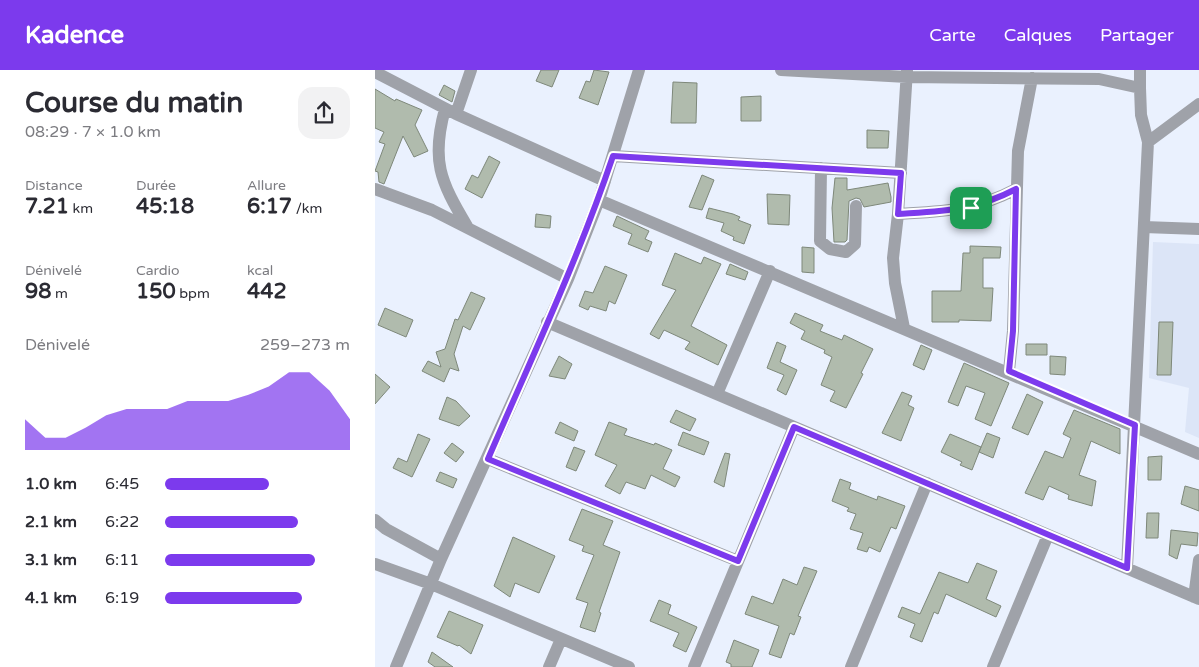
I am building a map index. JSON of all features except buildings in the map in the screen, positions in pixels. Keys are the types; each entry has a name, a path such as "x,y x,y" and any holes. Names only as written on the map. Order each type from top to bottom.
{"street":[{"path":"467,226 441,175 437,153 440,130 471,70"},
{"path":"396,667 441,559 568,279 599,200 639,70"},
{"path":"781,70 1099,79 1139,88"},
{"path":"1127,568 1148,142 1141,115 1140,70"},
{"path":"375,72 451,111 605,181"},
{"path":"905,328 893,269 907,74"},
{"path":"1009,371 1013,331 1018,151 1032,78"},
{"path":"1148,142 1199,104"},
{"path":"613,156 901,173"},
{"path":"821,168 820,241 830,250 846,252 855,244 856,206"},
{"path":"375,189 432,210 467,226 568,279"},
{"path":"898,214 971,208 992,202 1016,189"},
{"path":"599,200 1009,371 1199,454"},
{"path":"1144,227 1199,229"},
{"path":"717,394 770,271"},
{"path":"547,322 1197,598 1199,560"},
{"path":"694,667 794,427"},
{"path":"488,459 738,561"},
{"path":"851,667 927,483"},
{"path":"375,520 386,529 441,559"},
{"path":"993,667 1048,535"},
{"path":"375,564 431,584 629,667"},
{"path":"549,667 561,638"}],"shaded area":[{"path":"1153,242 1199,244 1199,438 1185,432 1189,388 1149,378"}],"route":[{"path":"613,156 901,173 898,214 953,211 971,208 992,202 1016,189 1013,331 1009,371 1135,425 1127,568 794,427 738,561 488,459 547,322 568,279 599,200 613,156"}]}
